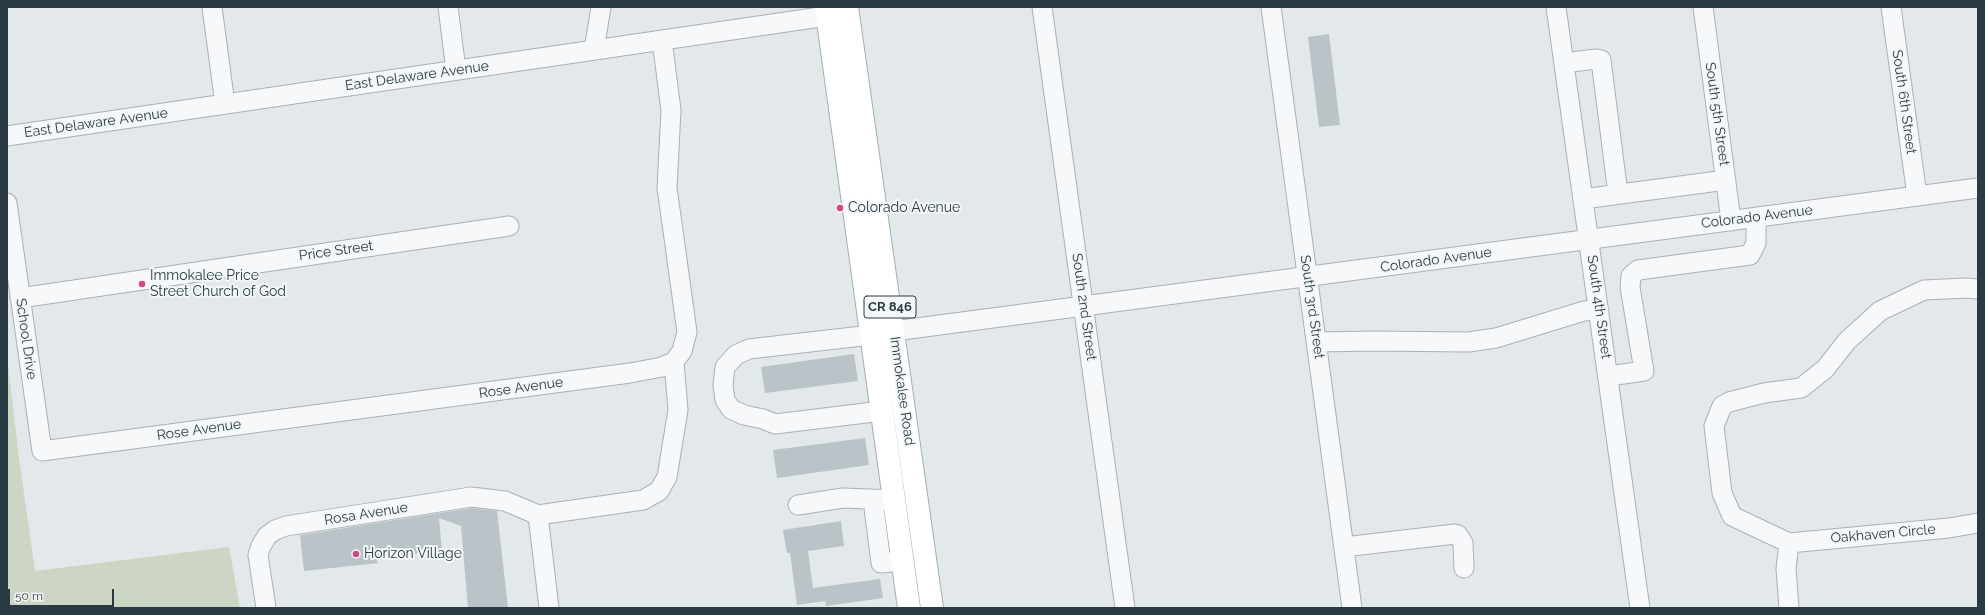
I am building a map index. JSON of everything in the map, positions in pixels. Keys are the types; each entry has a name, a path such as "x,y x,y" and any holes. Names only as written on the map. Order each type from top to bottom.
{"main road":[{"path":"826,11 848,10"},
{"name":"Immokalee Road","path":"848,10 932,608"},
{"name":"Immokalee Road","path":"826,11 882,411 884,500 903,561 909,608"},
{"path":"871,335 894,331"}],"street":[{"path":"212,7 225,104"},
{"path":"448,7 456,70"},
{"path":"594,50 601,7"},
{"name":"South 2nd Street","path":"1042,7 1125,608"},
{"name":"South 3rd Street","path":"1270,7 1317,342 1352,608"},
{"name":"South 4th Street","path":"1556,7 1609,376 1640,608"},
{"name":"South 5th Street","path":"1703,7 1731,220"},
{"name":"South 6th Street","path":"1891,7 1917,196"},
{"name":"East Delaware Avenue","path":"7,136 662,40 826,11"},
{"path":"549,608 538,515 643,500 659,491 667,477 678,410 674,362 682,351 687,332 668,202 667,188 671,110 662,40"},
{"path":"1564,63 1596,59 1601,60 1618,194"},
{"path":"1583,199 1726,180"},
{"name":"Colorado Avenue","path":"894,331 1978,188"},
{"name":"School Drive","path":"7,203 42,451"},
{"path":"1609,376 1644,371 1630,287 1631,276 1638,270 1750,255 1756,243 1756,217"},
{"name":"Price Street","path":"20,298 509,226"},
{"path":"1789,608 1786,569 1789,543 1732,516 1722,493 1714,426 1722,406 1729,402 1764,393 1801,388 1825,369 1847,341 1880,311 1924,290 1966,288 1978,289"},
{"path":"1317,342 1468,342 1496,338 1584,311 1599,310"},
{"path":"871,335 749,349 736,355 725,367 723,385 725,400 730,408 744,415 763,419 776,424 882,411"},
{"name":"Rose Avenue","path":"42,451 630,373 662,367 674,362"},
{"name":"Rosa Avenue","path":"266,608 258,554 267,536 281,528 471,497 505,501 538,515"},
{"path":"798,505 843,498 884,500"},
{"name":"Oakhaven Circle","path":"1789,543 1949,528 1978,523"},
{"path":"1344,547 1455,534 1458,535 1463,543 1464,568"}],"green space":[{"path":"7,356 19,458 35,571 229,547 240,608 7,608"}],"building":[{"path":"1329,34 1340,125 1319,127 1308,37"},
{"path":"854,354 858,381 765,393 761,367"},
{"path":"865,438 869,465 777,478 773,450"},
{"name":"Horizon Village","path":"471,508 497,511 508,608 468,608 461,526 439,518 442,552 376,557 378,563 304,571 300,535"},
{"path":"841,521 844,546 808,551 813,588 880,579 883,598 826,606 825,601 797,605 790,553 787,553 783,530"}],"place":[{"name":"Colorado Avenue","path":"840,208"},
{"name":"Immokalee Price Street Church of God","path":"142,284"},
{"name":"Horizon Village","path":"356,554"}]}
